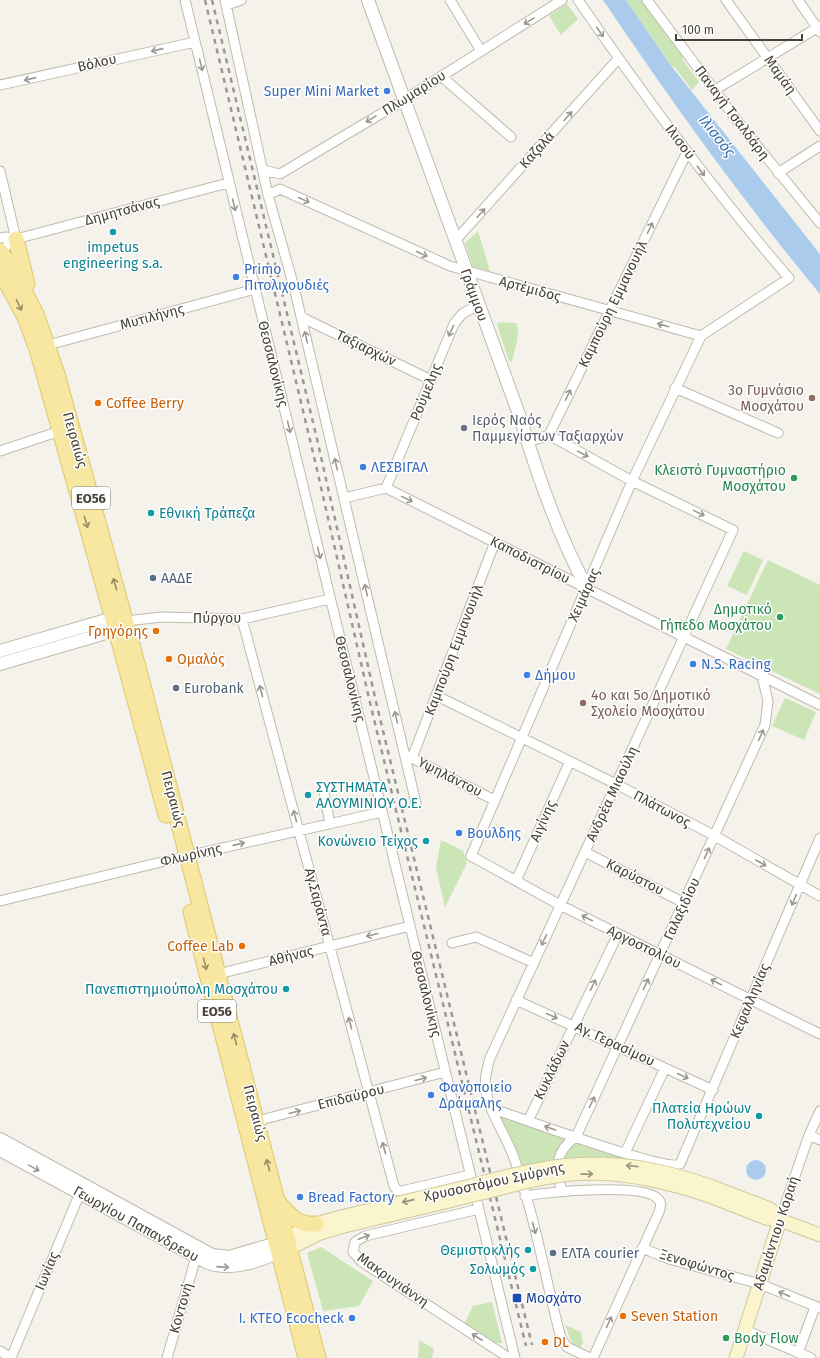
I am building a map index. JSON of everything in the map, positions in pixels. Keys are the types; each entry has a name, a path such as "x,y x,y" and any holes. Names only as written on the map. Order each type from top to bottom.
{"main road":[{"path":"16,239 36,314"},
{"name":"Πειραιώς","path":"0,251 15,273 36,314 48,345 118,623"},
{"name":"Πειραιώς","path":"0,271 15,296 30,331 118,623 183,857 283,1245 318,1358"},
{"name":"Πειραιώς","path":"183,857 218,974 278,1202 283,1245 306,1358"},
{"name":"Χρυσοστόμου Σμύρνης","path":"283,1245 316,1224 343,1221 521,1173 577,1164 610,1164 656,1170 708,1191 770,1209 780,1220 820,1234"},
{"path":"278,1202 297,1221 304,1224 316,1224"},
{"name":"Αδαμάντιου Κοραή","path":"736,1358 780,1220"},
{"name":"Χρυσοστόμου Σμύρνης","path":"283,1245 320,1233 343,1221"}],"street":[{"name":"Θεσσαλονίκης","path":"185,0 228,183 515,1358"},
{"path":"241,0 226,3 268,195 301,317 344,498 409,757 416,803"},
{"name":"Γράμμου","path":"368,0 528,442 534,463 563,535 587,588"},
{"path":"450,0 481,50"},
{"name":"Πλωμαρίου","path":"263,170 280,174 404,100 562,0"},
{"name":"Ιλισού","path":"578,0 618,59 734,214 789,278 701,336"},
{"name":"Παναγή Τσαλδάρη","path":"647,0 778,173 820,223"},
{"name":"Μαμάη","path":"726,0 820,131"},
{"path":"715,90 819,28 798,0"},
{"name":"Βόλου","path":"0,85 195,42"},
{"name":"Καζαλά","path":"455,241 618,59"},
{"path":"441,76 511,137"},
{"path":"778,173 820,146"},
{"name":"Καμπούρη Εμμανουήλ","path":"549,435 687,152"},
{"path":"0,171 16,239"},
{"name":"Δημητσάνας","path":"0,251 16,239 228,183"},
{"name":"Αρτέμιδος","path":"268,195 280,189 438,262 701,336"},
{"name":"Δημητσάνας","path":"0,238 6,236 16,239"},
{"name":"Μυτιλήνης","path":"48,345 255,289"},
{"name":"Ρούμελης","path":"386,488 458,319 466,310 478,305"},
{"name":"Ταξιαρχών","path":"301,317 431,380"},
{"name":"Χειμάρας","path":"471,856 632,481 701,336"},
{"path":"675,388 778,432"},
{"path":"0,451 60,431"},
{"path":"528,442 549,435 632,481"},
{"name":"Ανδρέα Μιαούλη","path":"491,1108 486,1089 486,1079 490,1058 733,530 632,481"},
{"path":"344,498 386,488"},
{"name":"Καποδιστρίου","path":"386,488 820,705"},
{"name":"Καμπούρη Εμμανουήλ","path":"409,757 437,696 495,542"},
{"name":"Πύργου","path":"0,651 118,623 162,617 242,619 330,599"},
{"name":"Αγ.Σαράντα","path":"242,619 394,1186 398,1191 402,1192 470,1175"},
{"name":"Πύργου","path":"0,664 118,623"},
{"name":"Γαλαξιδίου","path":"563,1190 558,1180 559,1158 565,1146 576,1137 765,725 768,701 762,676"},
{"name":"Πλάτωνος","path":"437,696 616,784 715,836 820,896"},
{"name":"Υψηλάντου","path":"409,757 494,800"},
{"name":"Αιγίνης","path":"516,881 570,761"},
{"path":"323,787 330,824"},
{"name":"Φλωρίνης","path":"0,901 183,857 382,812"},
{"name":"Κεφαλληνίας","path":"625,1153 670,1166 677,1166 680,1164 820,838"},
{"name":"Καρύστου","path":"585,852 684,902"},
{"name":"Αργοστολίου","path":"471,856 560,905 820,1034"},
{"name":"Αθήνας","path":"218,974 410,926"},
{"name":"Κυκλάδων","path":"528,1121 618,934"},
{"path":"452,943 472,938 480,938 534,963"},
{"name":"Αγ. Γερασίμου","path":"516,1000 618,1045 713,1090"},
{"path":"491,1108 625,1153 665,1068"},
{"name":"Επιδαύρου","path":"257,1121 445,1072"},
{"path":"491,1108 514,1158 561,1338 565,1345 570,1349 590,1358"},
{"name":"Αδαμάντιου Κοραή","path":"780,1220 809,1135 820,1111"},
{"path":"0,1132 11,1145"},
{"path":"809,1135 820,1140"},
{"name":"Γεωργίου Παπανδρεου","path":"0,1138 82,1189 212,1265 228,1267 283,1245"},
{"name":"Γεωργίου Παπανδρεου","path":"0,1150 82,1189 212,1255 229,1258 283,1245"},
{"name":"Ιωνίας","path":"11,1358 82,1189"},
{"path":"525,1196 563,1190 631,1192 656,1197 660,1201 660,1207 593,1358"},
{"name":"Μακρυγιάννη","path":"479,1210 365,1236 355,1242 353,1252 362,1262 510,1358"},
{"name":"Ξενοφώντος","path":"642,1248 670,1259 760,1284 817,1307"},
{"name":"Κοντονή","path":"167,1358 196,1257"},
{"path":"798,1353 817,1307"},
{"path":"745,1330 811,1358"},
{"path":"0,1351 11,1358"}],"green space":[{"path":"626,0 643,0 686,56 682,59 699,82 692,90 674,66 672,67"},
{"path":"567,4 578,19 561,35 549,16"},
{"path":"478,231 490,271 473,267 465,243"},
{"path":"499,322 516,323 518,332 512,362 509,361 498,328 497,324"},
{"path":"744,551 763,560 747,595 727,586"},
{"name":"Δημοτικό Γήπεδο Μοσχάτου","path":"768,560 820,585 820,694 726,649"},
{"path":"785,698 816,712 804,740 772,726"},
{"path":"441,840 463,851 467,863 445,907 436,867"},
{"path":"500,1115 568,1139 555,1163 521,1169"},
{"path":"577,1141 643,1163 561,1161 566,1148"},
{"path":"321,1247 373,1281 359,1306 323,1311 307,1253"},
{"path":"492,1302 502,1343 492,1343 464,1325 473,1306"},
{"path":"565,1325 581,1332 583,1343 580,1348 572,1343"},
{"path":"419,1340 434,1349 432,1358 418,1358"}],"water":[{"name":"Ιλισσός","path":"603,0 626,0 669,63 820,254 820,294 763,223 708,150"},
{"path":"756,1160 763,1163 766,1170 763,1177 756,1180 749,1177 746,1170 749,1163"}],"railway":[{"path":"205,0 315,461 371,707 526,1346"},
{"path":"212,0 317,439 377,706 532,1345"}],"place":[{"name":"Super Mini Market","path":"387,91"},
{"name":"impetus engineering s.a.","path":"113,232"},
{"name":"Primo Πιτολιχουδιές","path":"236,277"},
{"name":"3o Γυμνάσιο Μοσχάτου","path":"812,398"},
{"name":"Coffee Berry","path":"98,403"},
{"name":"Ιερός Ναός Παμμεγίστων Ταξιαρχών","path":"464,428"},
{"name":"ΛΕΣΒΙΓΑΛ","path":"363,467"},
{"name":"Κλειστό Γυμναστήριο Μοσχάτου","path":"794,478"},
{"name":"Εθνική Τράπεζα","path":"151,513"},
{"name":"ΑΑΔΕ","path":"153,578"},
{"name":"Δημοτικό Γήπεδο Μοσχάτου","path":"780,617"},
{"name":"Γρηγόρης","path":"156,631"},
{"name":"Ομαλός","path":"169,659"},
{"name":"N.S. Racing","path":"693,664"},
{"name":"Δήμου","path":"527,675"},
{"name":"Eurobank","path":"176,688"},
{"name":"4ο και 5ο Δημοτικό Σχολείο Μοσχάτου","path":"583,703"},
{"name":"ΣΥΣΤΗΜΑΤΑ ΑΛΟΥΜΙΝΙΟΥ Ο.Ε.","path":"308,795"},
{"name":"Βουλδης","path":"459,833"},
{"name":"Κονώνειο Τείχος","path":"426,841"},
{"name":"Coffee Lab","path":"242,946"},
{"name":"Πανεπιστημιούπολη Μοσχάτου","path":"286,989"},
{"name":"Φανοποιείο Δράμαλης","path":"431,1095"},
{"name":"Πλατεία Ηρώων Πολυτεχνείου","path":"759,1116"},
{"name":"Bread Factory","path":"300,1197"},
{"name":"Θεμιστοκλής","path":"528,1250"},
{"name":"ΕΛΤΑ courier","path":"553,1253"},
{"name":"Σολωμός","path":"533,1269"},
{"name":"Μοσχάτο","path":"517,1298"},
{"name":"Seven Station","path":"623,1316"},
{"name":"Ι. ΚΤΕΟ Ecocheck","path":"352,1318"},
{"name":"Body Flow","path":"726,1338"},
{"name":"DL","path":"545,1342"}]}
